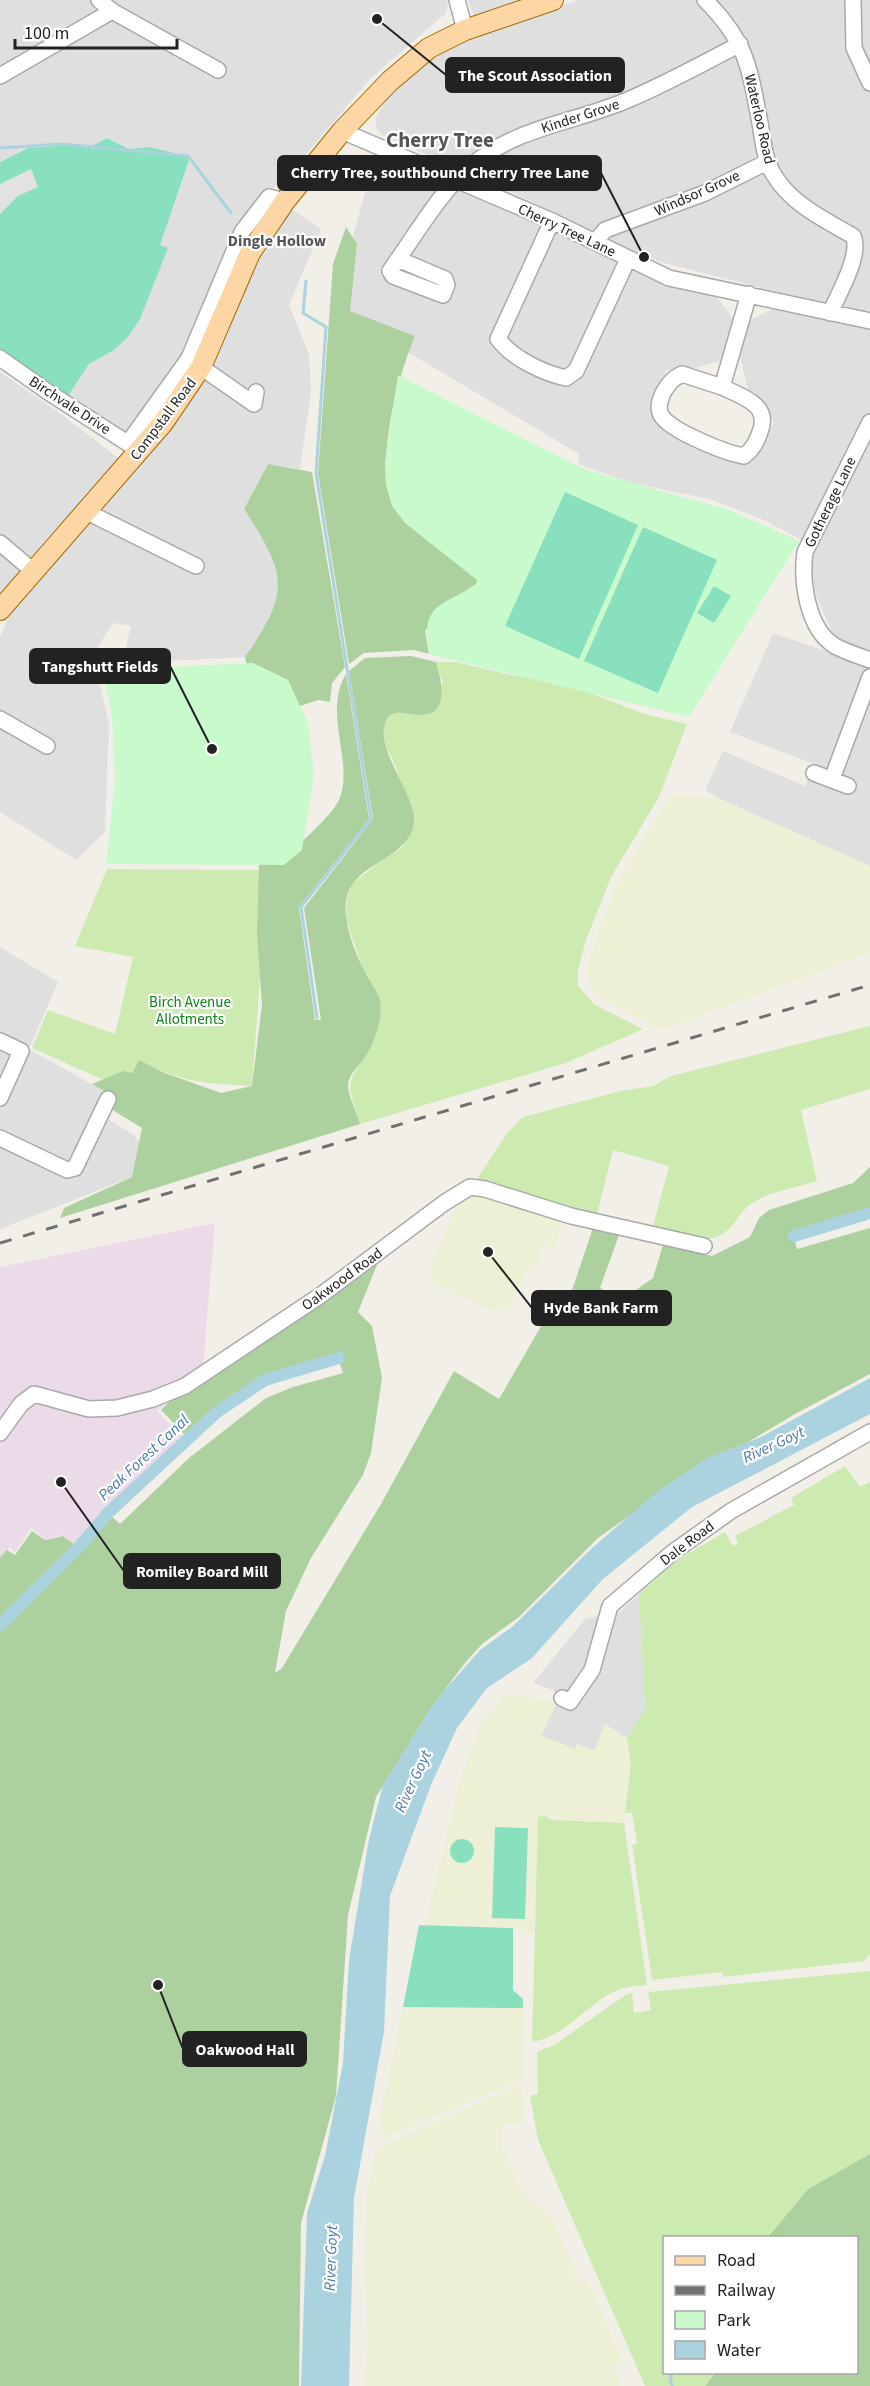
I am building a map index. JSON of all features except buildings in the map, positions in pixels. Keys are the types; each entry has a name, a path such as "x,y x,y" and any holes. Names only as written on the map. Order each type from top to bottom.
{"main road":[{"name":"Compstall Road","path":"0,610 32,570 87,512 134,447 201,367 250,253 285,201 342,131 406,66 429,48 465,30 553,0"}],"street":[{"path":"99,0 112,11 218,69"},
{"path":"444,0 458,3 465,30"},
{"name":"Waterloo Road","path":"705,0 726,21 740,44 750,72 767,162 775,177 800,204 853,236 856,242 855,256 830,313"},
{"path":"854,0 854,48 870,83"},
{"path":"0,76 112,11"},
{"name":"Kinder Grove","path":"398,259 457,179 471,165 506,143 531,132 630,99 740,44"},
{"name":"Cherry Tree Lane","path":"342,131 552,221 669,278 870,321"},
{"name":"Windsor Grove","path":"596,241 605,230 705,193 767,162"},
{"name":"Compstall Road","path":"134,447 189,358 242,232 269,197 285,201"},
{"path":"552,221 498,339 506,350 554,376 566,378 576,371 628,259"},
{"path":"722,387 749,294"},
{"name":"Birchvale Drive","path":"0,358 134,447"},
{"path":"201,367 258,402"},
{"path":"682,374 693,375 722,387 750,401 762,410 764,422 753,450 744,456 731,454 668,424 660,414 659,401 671,379 682,374"},
{"name":"Gotherage Lane","path":"870,422 805,552 802,573 811,610 818,627 827,639 836,646 870,660"},
{"path":"87,512 196,566"},
{"path":"0,543 32,570"},
{"path":"832,779 870,677"},
{"path":"0,719 47,746"},
{"path":"814,773 848,786"},
{"path":"0,1041 21,1052 0,1098"},
{"path":"0,1138 66,1170 75,1168 108,1099"},
{"name":"Oakwood Road","path":"0,1433 21,1404 34,1394 89,1409 117,1408 153,1399 185,1386 321,1295 444,1203 470,1187 485,1189 571,1216 704,1246"},
{"name":"Dale Road","path":"562,1698 570,1702 592,1670 610,1606 673,1552 731,1511 870,1432"}],"shaded area":[{"path":"0,0 448,0 446,13 371,78 289,174 263,196 188,346 154,399 125,433 68,396 89,364 114,350 128,337 140,319 167,248 160,246 155,150 149,147 129,149 107,138 88,148 47,145 28,148 0,162"},
{"path":"468,0 523,0 474,17"},
{"path":"579,0 870,0 870,866 720,799 705,790 723,751 805,786 814,764 730,732 773,633 825,651 833,634 812,586 810,564 815,547 764,520 709,499 632,483 578,464 579,454 399,347 334,303 376,155 689,289 717,297 735,321 726,360 690,369 666,370 652,400 657,421 738,460 754,458 767,439 774,422 767,409 749,394 740,357 747,322 774,308 778,292 661,262 616,243 477,175 383,136 376,128 376,117 389,96 411,73 442,48 480,32"},
{"path":"31,169 38,187 18,196 0,214 0,184"},
{"path":"288,207 321,229 289,305 309,354 311,392 300,469 268,464 244,509 271,550 280,588 269,623 245,657 130,663 126,648 131,626 113,623 90,659 100,684 109,724 105,832 76,860 0,812 0,637 14,605 165,433 205,380 257,255"},
{"path":"0,372 64,416 122,461 46,539 0,598"},
{"path":"0,947 58,982 29,1049 109,1094 106,1118 134,1135 144,1148 152,1169 0,1229"},
{"path":"215,1223 203,1367 157,1411 183,1437 101,1517 78,1548 64,1535 45,1539 31,1528 15,1553 10,1547 0,1559 0,1267"},
{"path":"639,1594 645,1709 627,1738 613,1732 602,1731 595,1751 577,1744 575,1749 541,1736 561,1693 533,1683 586,1618 617,1614"}],"green space":[{"path":"107,138 129,149 149,147 186,156 189,160 160,245 168,248 140,319 128,337 114,350 89,364 68,396 0,349 0,162 28,148 70,145 88,148"},
{"path":"346,227 357,244 350,311 415,336 402,372 389,428 386,485 477,580 477,584 425,631 429,654 414,650 364,653 349,664 318,473 333,264"},
{"path":"398,375 584,469 729,510 799,541 689,717 429,654 427,637 431,615 443,603 476,584 477,580 405,523 392,506 386,485 385,462"},
{"path":"268,464 312,472 345,667 332,683 330,702 318,700 294,708 249,675 245,657 270,615 276,599 278,583 269,551 244,509"},
{"path":"565,492 638,525 579,659 505,626"},
{"path":"643,527 717,560 658,693 584,661"},
{"path":"714,586 731,596 714,623 697,613"},
{"path":"411,656 436,662 442,694 437,708 432,713 423,715 394,713 389,716 384,729 387,750 410,801 414,822 410,835 403,845 371,867 353,884 347,896 346,905 347,925 354,946 378,995 381,1008 378,1029 373,1042 365,1058 353,1072 348,1085 360,1124 60,1218 64,1208 132,1177 142,1128 111,1109 109,1094 92,1084 123,1071 132,1073 139,1060 165,1073 221,1093 252,1086 262,1005 257,935 259,865 283,855 303,840 329,815 339,800 343,786 343,770 337,705 339,689 346,674 369,819 299,907 315,1020 321,1020 304,908 373,819 349,671 365,658"},
{"path":"436,662 456,662 511,675 547,677 645,714 687,724 659,797 611,877 586,940 578,970 578,986 595,1005 643,1029 566,1063 360,1124 350,1087 354,1073 367,1054 363,969 346,919 347,897 352,884 385,858 402,848 415,819 392,758 383,743 384,727 388,716 397,711 423,715 443,683"},
{"path":"253,663 288,680 308,723 314,775 302,850 284,865 106,864 115,781 112,716 103,670"},
{"path":"671,795 720,799 870,866 870,953 662,1030 600,999 590,988 586,972 597,935 614,891 629,861"},
{"name":"Birch Avenue Allotments","path":"107,869 268,870 252,1086 181,1078 139,1060 122,1088 32,1048 48,1010 115,1034 133,957 75,946"},
{"path":"870,1026 870,1089 801,1110 817,1181 758,1200 745,1209 730,1228 721,1235 703,1240 692,1240 652,1230 669,1166 613,1150 596,1218 477,1179 508,1132 523,1117 620,1091 653,1086 671,1076"},
{"path":"870,1167 870,1213 794,1237 797,1249 870,1228 870,1374 795,1414 659,1495 598,1538 519,1617 482,1644 465,1663 431,1708 376,1797 348,1915 336,2096 301,2223 299,2386 0,2386 0,1557 7,1550 15,1555 32,1531 45,1540 63,1536 78,1547 108,1513 120,1524 189,1458 266,1398 293,1387 343,1373 338,1358 265,1380 217,1411 187,1437 161,1410 185,1386 383,1250 358,1312 372,1326 382,1378 371,1453 363,1475 311,1558 286,1611 275,1673 282,1668 381,1504 454,1371 499,1399 544,1321 531,1301 568,1302 593,1228 619,1235 600,1288 623,1299 653,1278 663,1245 712,1256 750,1237 759,1218 769,1210 853,1183"},
{"path":"484,1191 559,1216 561,1227 554,1248 544,1244 539,1254 543,1256 535,1272 528,1269 508,1311 489,1309 433,1286 431,1264 457,1204 470,1195"},
{"path":"845,1466 860,1487 870,1482 870,1954 864,1961 723,1977 723,1972 652,1980 632,1845 637,1844 632,1813 625,1813 631,1763 627,1738 645,1709 639,1594 677,1560 725,1532 733,1546 738,1543 735,1536 794,1505 791,1498"},
{"path":"504,1694 557,1702 541,1736 575,1749 577,1744 595,1750 605,1724 627,1738 631,1763 624,1823 565,1821 552,1816 539,1817 534,1935 524,1934 518,1928 425,1925 460,1779 480,1726"},
{"path":"545,1816 553,1820 624,1823 647,1985 624,1988 611,1993 564,2028 532,2042 538,1817"},
{"path":"495,1827 528,1828 525,1919 492,1918"},
{"path":"462,1839 471,1842 474,1851 471,1860 462,1863 453,1860 450,1851 453,1842"},
{"path":"419,1925 513,1928 513,1990 523,1999 523,2008 403,2007"},
{"path":"870,1971 870,2154 808,2189 769,2236 663,2236 663,2374 714,2374 705,2386 645,2386 538,2140 530,2096 538,2094 537,2052 554,2045 627,1994 632,1993 634,2013 651,2010 648,1992"},
{"path":"403,2007 523,2008 522,2080 388,2136 379,2134 377,2129"},
{"path":"521,2084 525,2122 503,2125 502,2147 526,2197 552,2218 577,2274 573,2276 575,2282 587,2280 623,2361 613,2365 621,2386 364,2386 368,2347 365,2253 367,2191 377,2148"},
{"path":"870,2154 870,2386 705,2386 714,2374 858,2374 858,2236 769,2236 808,2189"}],"water":[{"name":"River Goyt","path":"870,1378 870,1414 692,1507 603,1579 532,1658 487,1688 457,1728 431,1785 390,1896 384,2032 354,2198 349,2386 301,2386 307,2213 325,2156 343,2063 349,1960 369,1839 383,1785 436,1700 480,1650 513,1626 590,1550 653,1495 707,1458 761,1437"}],"waterway":[{"path":"0,148 62,144 188,156 231,213"},
{"path":"306,281 303,313 326,327 316,473 371,819 301,907 317,1018"},
{"name":"Peak Forest Canal","path":"794,1236 870,1213"},
{"name":"Peak Forest Canal","path":"0,1625 78,1548 108,1513 217,1412 265,1380 339,1358"},
{"path":"672,2374 670,2378 672,2386"}],"railway":[{"path":"0,1243 870,985"}],"place":[{"name":"The Scout Association","path":"377,19"},
{"name":"Cherry Tree, southbound Cherry Tree Lane","path":"644,257"},
{"name":"Tangshutt Fields","path":"212,749"},
{"name":"Hyde Bank Farm","path":"488,1252"},
{"name":"Romiley Board Mill","path":"61,1482"},
{"name":"Oakwood Hall","path":"158,1985"}],"district":[{"name":"Cherry Tree","path":"440,140"},
{"name":"Dingle Hollow","path":"277,240"}]}
